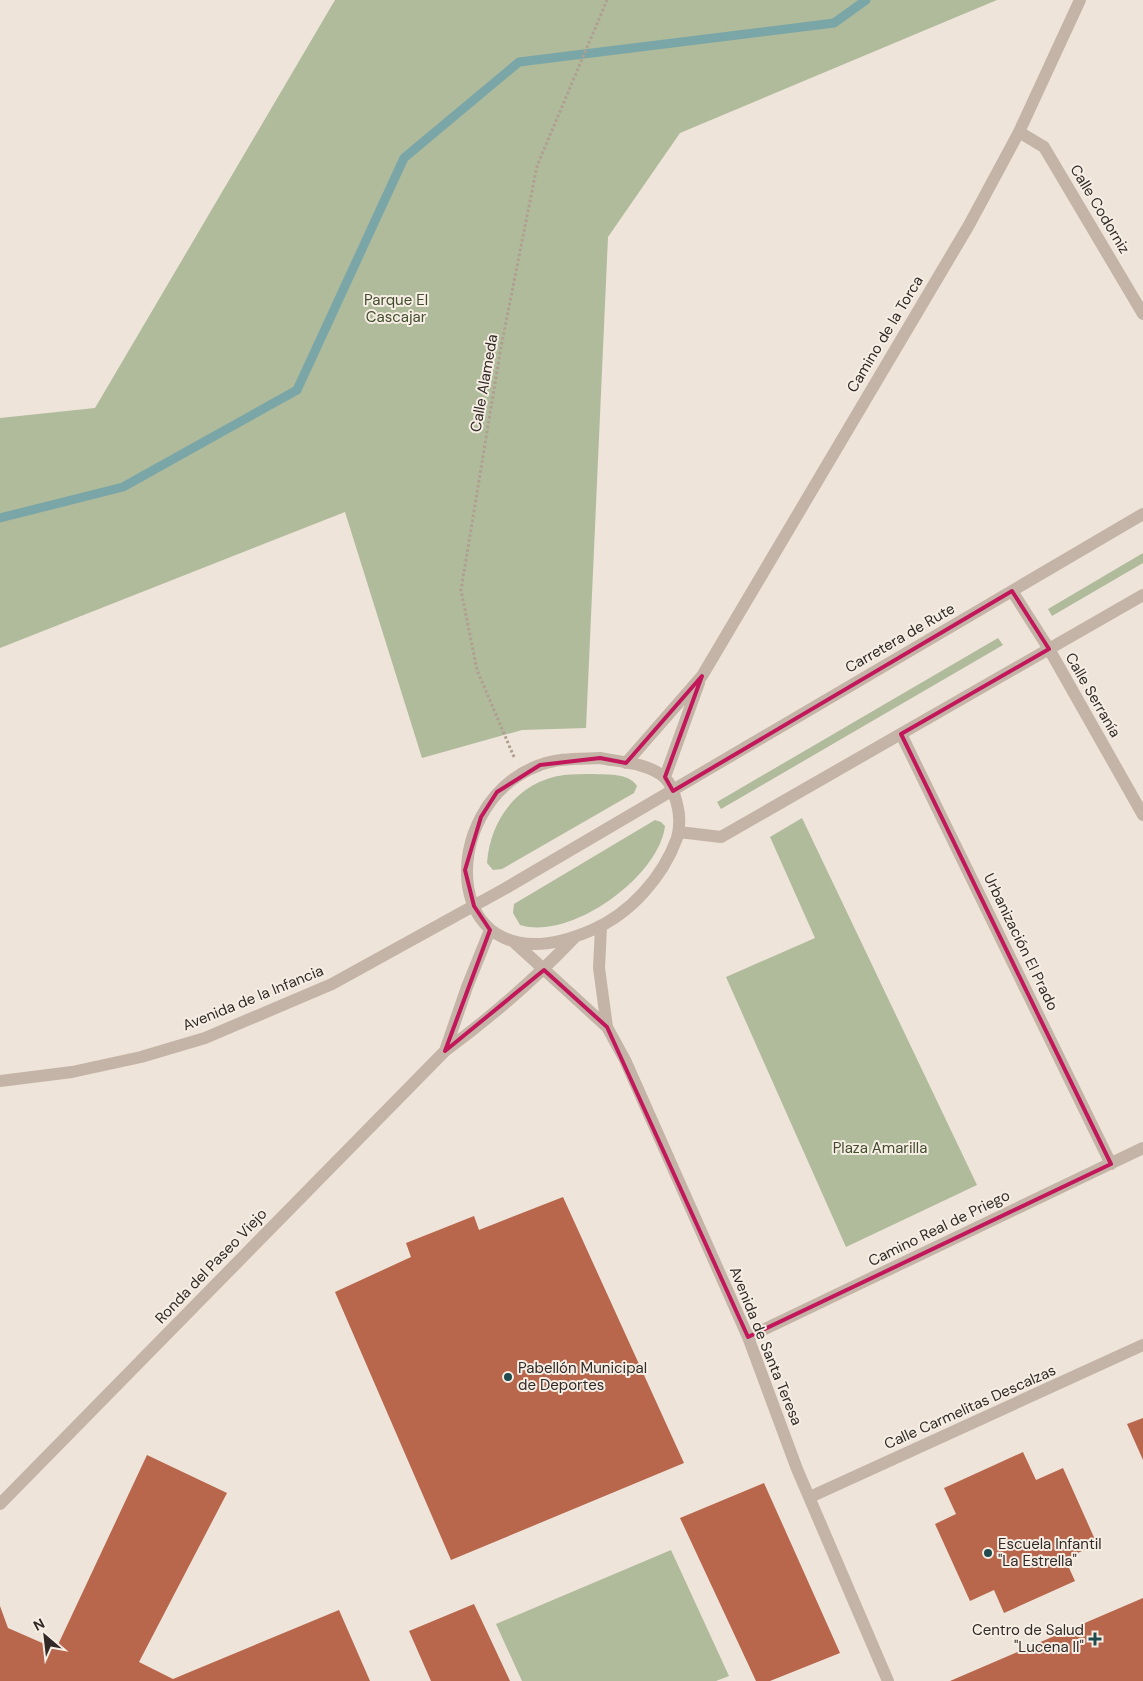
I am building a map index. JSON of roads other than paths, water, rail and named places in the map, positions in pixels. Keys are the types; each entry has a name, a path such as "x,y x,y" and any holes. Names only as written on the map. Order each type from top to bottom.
{"street":[{"name":"Camino de la Torca","path":"664,777 702,676 969,225 1019,132 1080,0"},
{"name":"Calle Codorniz","path":"1019,132 1044,147 1143,314"},
{"name":"Carretera de Rute","path":"474,906 1143,514"},
{"name":"Calle Serranía","path":"1012,592 1048,649 1143,816"},
{"path":"679,832 721,837 1143,595"},
{"name":"Camino de la Torca","path":"626,763 702,676"},
{"name":"Urbanización El Prado","path":"901,734 1111,1164"},
{"path":"600,758 643,767 664,777 673,790 680,814 679,832 672,850 641,895 620,915 574,938 542,945 515,943 490,930 468,893 465,870 481,817 497,792 521,774 540,764 571,759 600,758"},
{"name":"Avenida de la Infancia","path":"0,1081 72,1072 141,1056 205,1038 332,984 474,906"},
{"name":"Avenida de Santa Teresa","path":"601,926 599,968 607,1027"},
{"name":"Ronda del Paseo Viejo","path":"445,1052 467,987 490,930"},
{"name":"Ronda del Paseo Viejo","path":"0,1504 445,1052 473,1031 544,970 574,938"},
{"name":"Avenida de Santa Teresa","path":"515,943 607,1027 625,1060 748,1337 810,1497 888,1681"},
{"name":"Camino Real de Priego","path":"748,1337 1143,1148"},
{"name":"Calle Carmelitas Descalzas","path":"810,1497 1143,1345"}],"waterway":[{"path":"0,518 123,487 297,390 404,158 519,62 834,23 866,0"}],"place":[{"name":"Pabellón Municipal de Deportes","path":"508,1377"},
{"name":"Escuela Infantil \"La Estrella\"","path":"988,1553"},
{"name":"Centro de Salud \"Lucena II\"","path":"1095,1639"}],"park label":[{"name":"Parque El Cascajar","path":"396,308"},
{"name":"Plaza Amarilla","path":"880,1148"}]}
